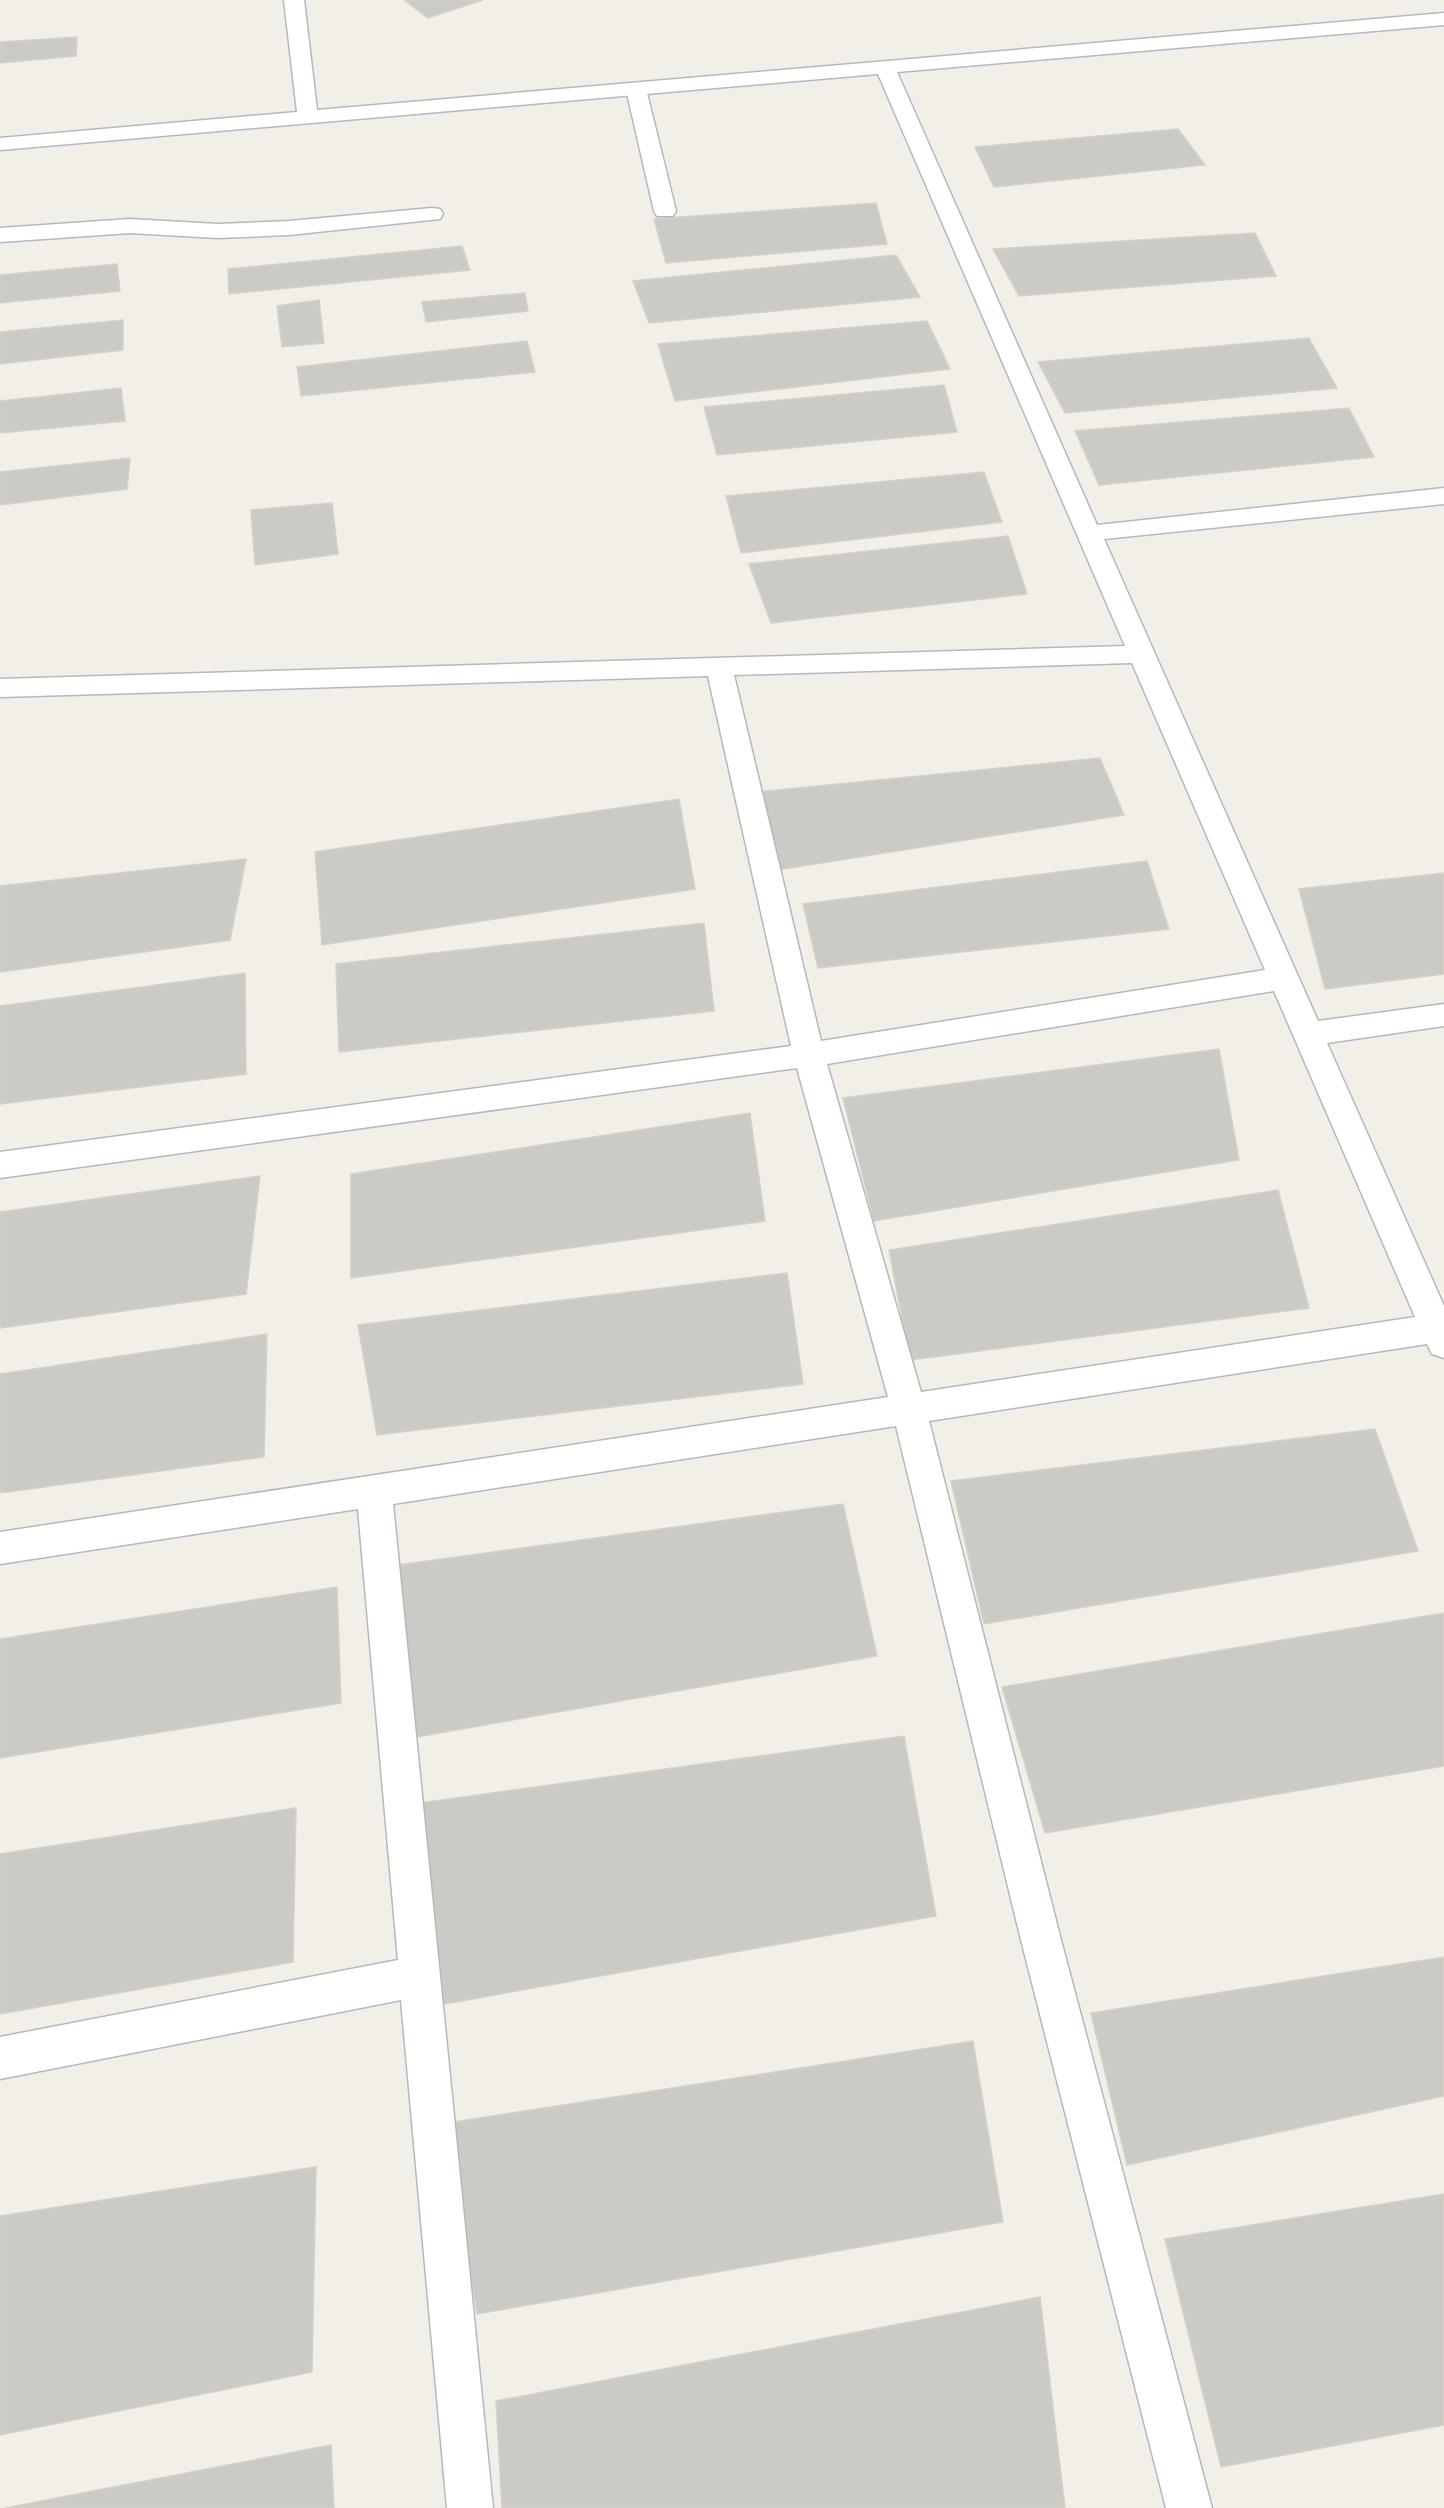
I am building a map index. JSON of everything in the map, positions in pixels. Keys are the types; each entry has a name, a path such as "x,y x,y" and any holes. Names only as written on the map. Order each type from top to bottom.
{"street":[{"path":"294,0 308,117"},
{"path":"0,144 1444,19"},
{"path":"0,1548 909,1409 1441,1336 1091,533 885,68"},
{"path":"636,89 665,211"},
{"path":"0,235 140,226 218,231 289,228 432,214"},
{"path":"1091,533 1444,496"},
{"path":"4,693 1142,654"},
{"path":"719,667 743,781 809,1055 909,1409 1041,1940 1189,2508"},
{"path":"0,1165 809,1055 1283,978"},
{"path":"1309,1034 1444,1016"},
{"path":"374,1491 470,2508"},
{"path":"0,2058 420,1976"}],"building":[{"path":"404,0 483,0 428,18"},
{"path":"77,37 76,56 0,63 0,42"},
{"path":"1178,129 1205,165 994,187 975,147"},
{"path":"876,203 887,244 666,263 654,219"},
{"path":"1255,233 1276,276 1019,296 993,249"},
{"path":"462,246 470,270 229,294 228,269"},
{"path":"896,255 920,297 649,323 633,281"},
{"path":"117,264 120,291 0,303 0,275"},
{"path":"525,293 528,311 426,322 422,302"},
{"path":"319,300 324,343 282,347 277,306"},
{"path":"123,320 123,350 0,364 0,332"},
{"path":"927,321 950,369 675,401 658,344"},
{"path":"1309,338 1337,388 1065,413 1038,362"},
{"path":"527,341 535,372 301,396 297,367"},
{"path":"944,385 957,432 717,455 704,407"},
{"path":"121,388 125,421 0,433 0,401"},
{"path":"1349,408 1374,457 1099,485 1075,431"},
{"path":"130,458 127,489 0,505 0,472"},
{"path":"984,472 1002,522 741,553 726,496"},
{"path":"332,503 338,554 255,565 251,510"},
{"path":"1008,536 1027,594 771,623 749,564"},
{"path":"1100,758 1124,815 778,870 758,792"},
{"path":"679,799 695,889 322,945 315,852"},
{"path":"246,859 230,940 0,972 0,886"},
{"path":"1147,861 1169,929 818,968 803,904"},
{"path":"1444,873 1444,974 1325,989 1299,889"},
{"path":"704,923 714,1011 339,1052 336,964"},
{"path":"245,973 246,1074 0,1104 0,1006"},
{"path":"1219,1049 1239,1160 874,1221 843,1098"},
{"path":"750,1113 765,1221 351,1278 351,1174"},
{"path":"260,1176 246,1294 0,1328 0,1212"},
{"path":"1278,1190 1309,1308 910,1360 889,1250"},
{"path":"787,1273 803,1384 377,1435 358,1325"},
{"path":"267,1334 264,1457 0,1493 0,1374"},
{"path":"1375,1429 1418,1551 984,1624 951,1481"},
{"path":"843,1504 877,1656 416,1737 398,1565"},
{"path":"337,1587 341,1703 0,1758 0,1639"},
{"path":"1444,1613 1444,1766 1045,1833 1002,1687"},
{"path":"904,1736 936,1916 444,2004 420,1803"},
{"path":"296,1808 293,1962 0,2014 0,1854"},
{"path":"1444,1957 1444,2096 1127,2165 1091,2013"},
{"path":"973,2041 1003,2222 477,2314 448,2123"},
{"path":"316,2167 312,2372 0,2435 0,2216"},
{"path":"1444,2194 1444,2425 1221,2467 1165,2239"},
{"path":"1040,2297 1065,2508 502,2508 496,2401"},
{"path":"331,2445 334,2508 5,2508"}]}
